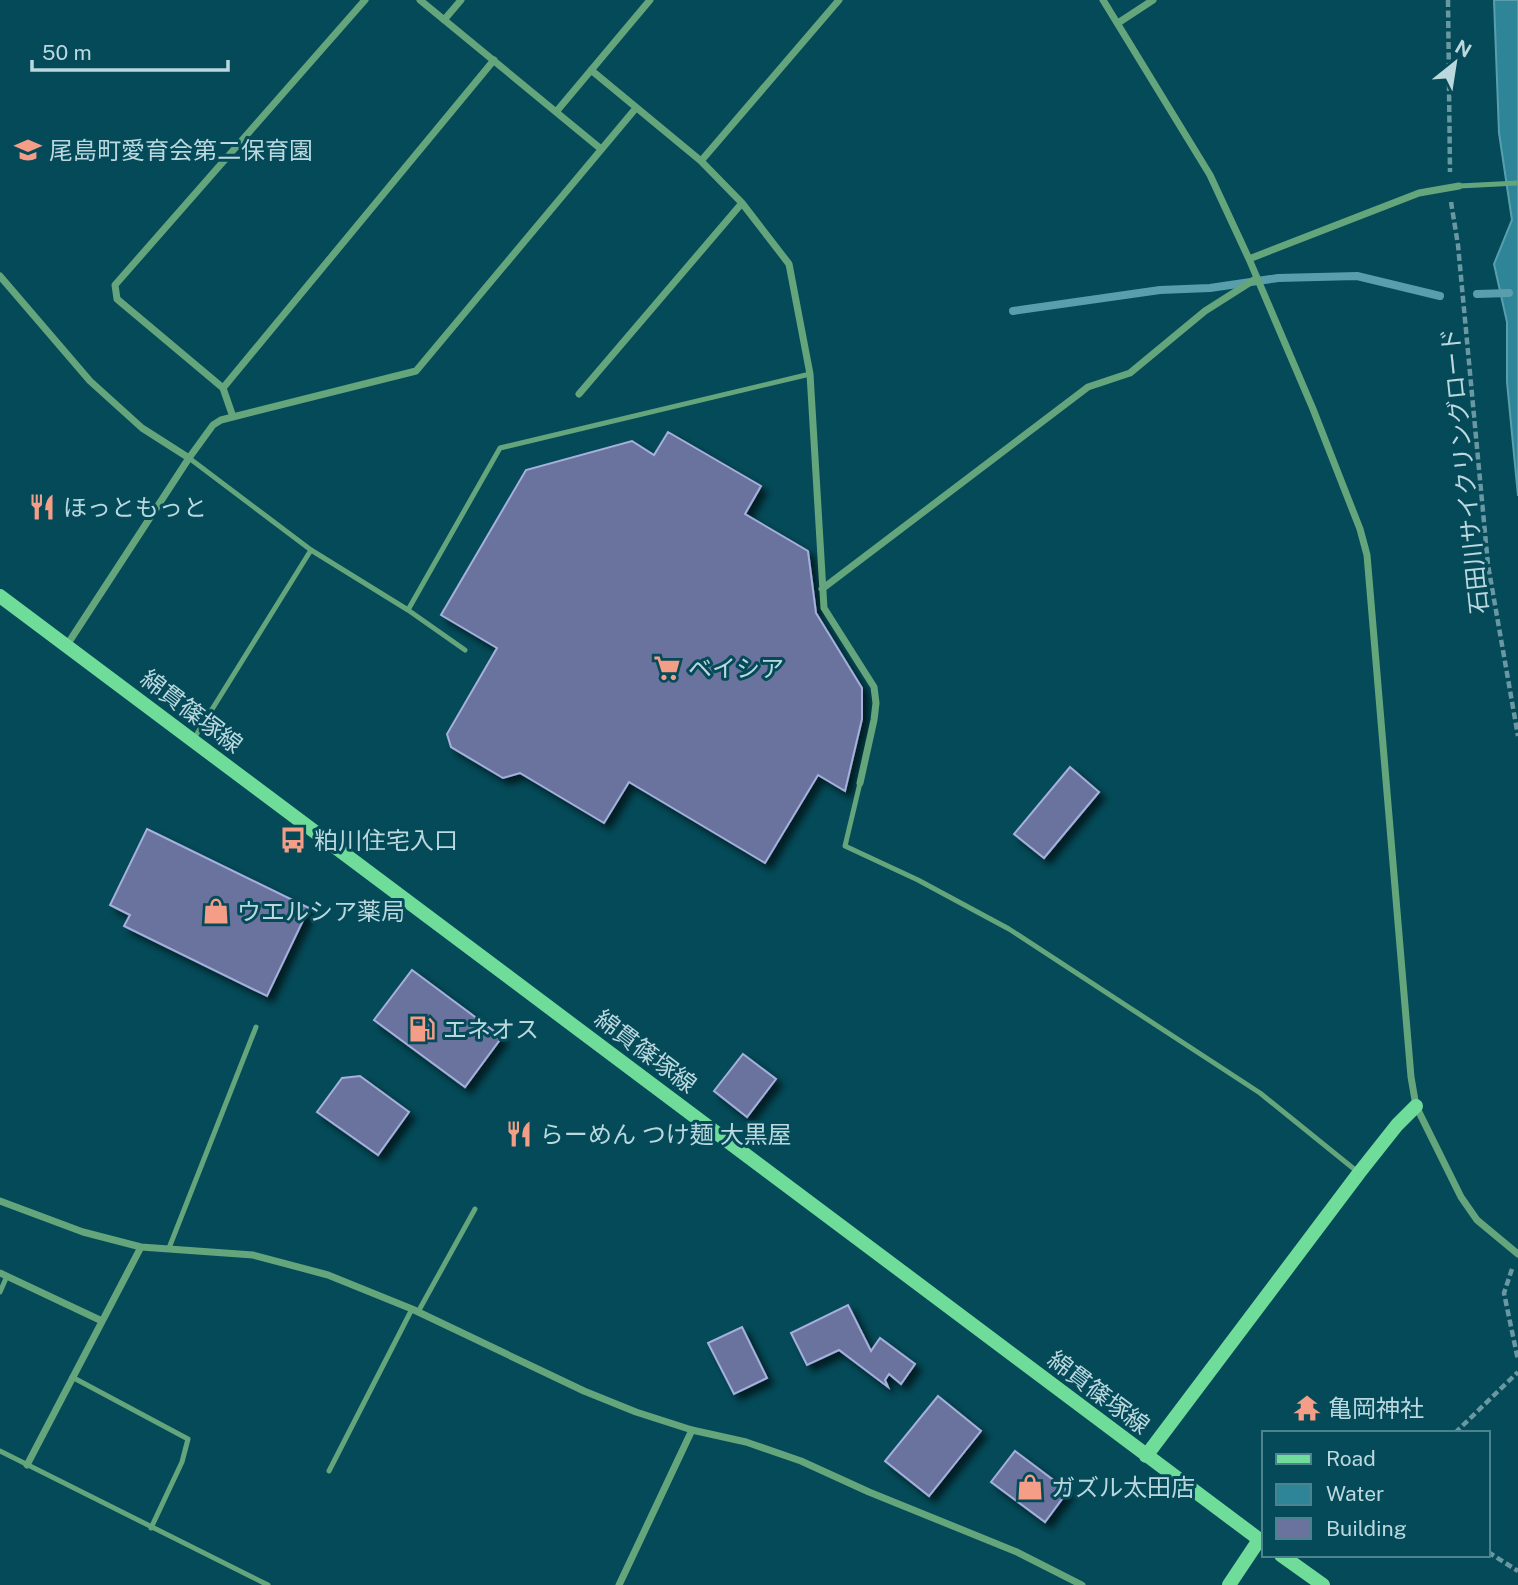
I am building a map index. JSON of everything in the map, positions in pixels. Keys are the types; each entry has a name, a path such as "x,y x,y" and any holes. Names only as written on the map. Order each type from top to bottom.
{"main road":[{"name":"綿貫篠塚線","path":"0,596 1262,1541"},
{"path":"1146,1455 1359,1173 1397,1125 1416,1106"},
{"path":"1229,1585 1262,1541"},
{"path":"1284,1557 1323,1585"}],"street":[{"path":"233,417 223,388 117,299 115,285 365,0"},
{"path":"421,0 601,149"},
{"path":"444,20 461,0"},
{"path":"556,112 649,0"},
{"path":"701,161 839,0"},
{"path":"1103,0 1210,175 1318,421 1360,528 1367,555 1410,1063 1416,1106 1461,1197 1477,1220 1518,1254"},
{"path":"1118,23 1153,0"},
{"path":"223,388 494,60"},
{"path":"591,70 701,161 742,203 789,264 810,374 824,608 874,687 874,720 859,783"},
{"path":"68,645 213,425 221,420 416,371 636,107"},
{"path":"1249,259 1419,193 1459,186"},
{"path":"579,394 742,203"},
{"path":"0,276 90,381 142,428 189,458"},
{"path":"822,589 1088,387 1130,373 1205,311 1257,278"},
{"path":"0,1201 83,1232 141,1247 253,1255 328,1275 415,1311 584,1391 636,1412 692,1430 746,1442 801,1461 869,1492 1017,1552 1082,1585"},
{"path":"27,1465 141,1247"},
{"path":"4,1274 102,1321"},
{"path":"619,1585 692,1430"}],"lane":[{"path":"1459,186 1518,183"},
{"path":"408,610 500,448 810,374"},
{"path":"189,458 311,550 408,610 465,650"},
{"path":"193,740 311,550"},
{"path":"859,783 845,846 918,880 1010,929 1250,1087 1359,1173"},
{"path":"169,1248 256,1027"},
{"path":"329,1471 415,1311 475,1209"},
{"path":"0,1292 4,1274"},
{"path":"72,1376 188,1439 182,1462 151,1528"},
{"path":"0,1451 268,1585"}],"path":[{"path":"1448,0 1449,160"},
{"name":"石田川サイクリングロード","path":"1451,202 1458,245 1488,565 1518,736"},
{"path":"1518,1254 1504,1293 1518,1360"},
{"path":"1457,1431 1518,1372"},
{"path":"1490,1553 1518,1571"}],"water":[{"path":"1494,0 1518,0 1518,496 1507,382 1507,322 1494,264 1512,220 1499,133"}],"building":[{"name":"ベイシア","path":"668,432 761,486 745,514 808,551 816,613 862,688 862,719 845,791 818,775 765,863 629,782 604,823 520,773 503,778 451,747 447,734 497,648 441,615 526,470 632,441 654,455"},
{"path":"1070,767 1099,792 1044,858 1014,834"},
{"name":"ウエルシア薬局","path":"147,829 309,908 267,996 124,926 130,915 110,905"},
{"path":"412,970 502,1037 465,1087 374,1020"},
{"path":"743,1054 776,1079 747,1117 714,1091"},
{"path":"360,1076 409,1112 378,1155 317,1112 342,1078"},
{"path":"848,1305 871,1351 880,1338 915,1364 901,1384 889,1374 885,1380 888,1387 839,1350 807,1365 791,1333"},
{"path":"742,1327 767,1378 734,1394 708,1343"},
{"path":"938,1396 981,1431 929,1496 885,1461"},
{"path":"1015,1451 1068,1491 1045,1522 991,1482"}],"waterway":[{"path":"1013,311 1160,290 1210,288 1278,278 1357,276 1440,296"},
{"path":"1477,294 1509,293"}],"place":[{"name":"尾島町愛育会第二保育園","path":"28,150"},
{"name":"ほっともっと","path":"42,507"},
{"name":"ベイシア","path":"667,668"},
{"name":"粕川住宅入口","path":"293,840"},
{"name":"ウエルシア薬局","path":"216,911"},
{"name":"エネオス","path":"422,1029"},
{"name":"らーめん つけ麺 大黒屋","path":"519,1134"},
{"name":"亀岡神社","path":"1307,1408"},
{"name":"ガズル太田店","path":"1030,1487"}]}
